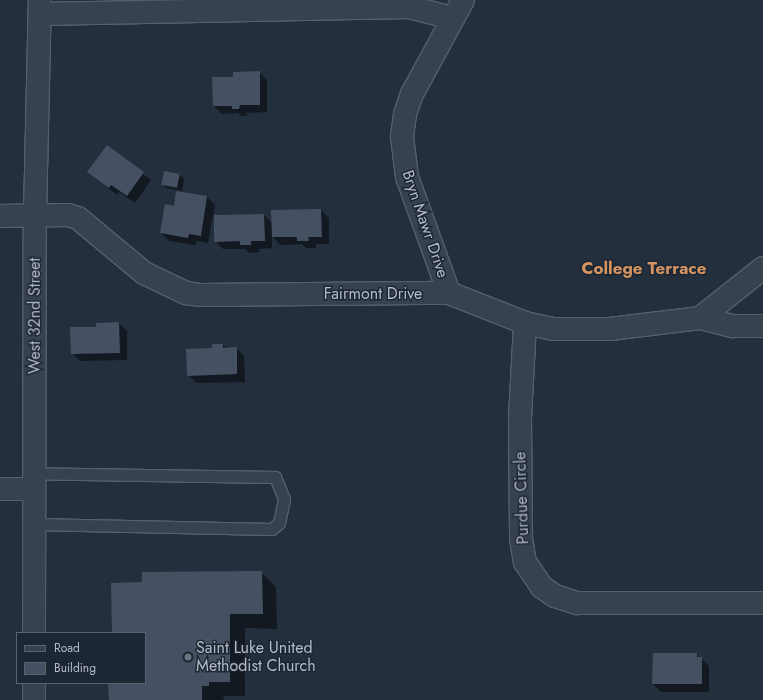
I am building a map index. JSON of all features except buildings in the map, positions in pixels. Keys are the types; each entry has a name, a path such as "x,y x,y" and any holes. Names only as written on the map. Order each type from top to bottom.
{"street":[{"path":"40,7 409,7 458,9"},
{"name":"West 32nd Street","path":"34,632 33,481 35,215 40,7"},
{"name":"Bryn Mawr Drive","path":"448,293 407,178 402,136 412,94 458,9"},
{"name":"Fairmont Drive","path":"0,216 35,215 78,218 144,273 186,293 228,296 448,293 525,323 553,329 610,329 700,318 734,326 763,326"},
{"path":"700,318 729,292 763,268"},
{"name":"Purdue Circle","path":"525,323 520,419 521,538 525,562 542,587 555,596 577,603 763,603"},
{"path":"0,489 33,481"},
{"path":"34,684 34,700"}],"lane":[{"path":"33,481 275,477 284,499 279,523 272,529 33,524"}],"place":[{"name":"Saint Luke United Methodist Church","path":"188,657"}],"district":[{"name":"College Terrace","path":"644,269"}]}
